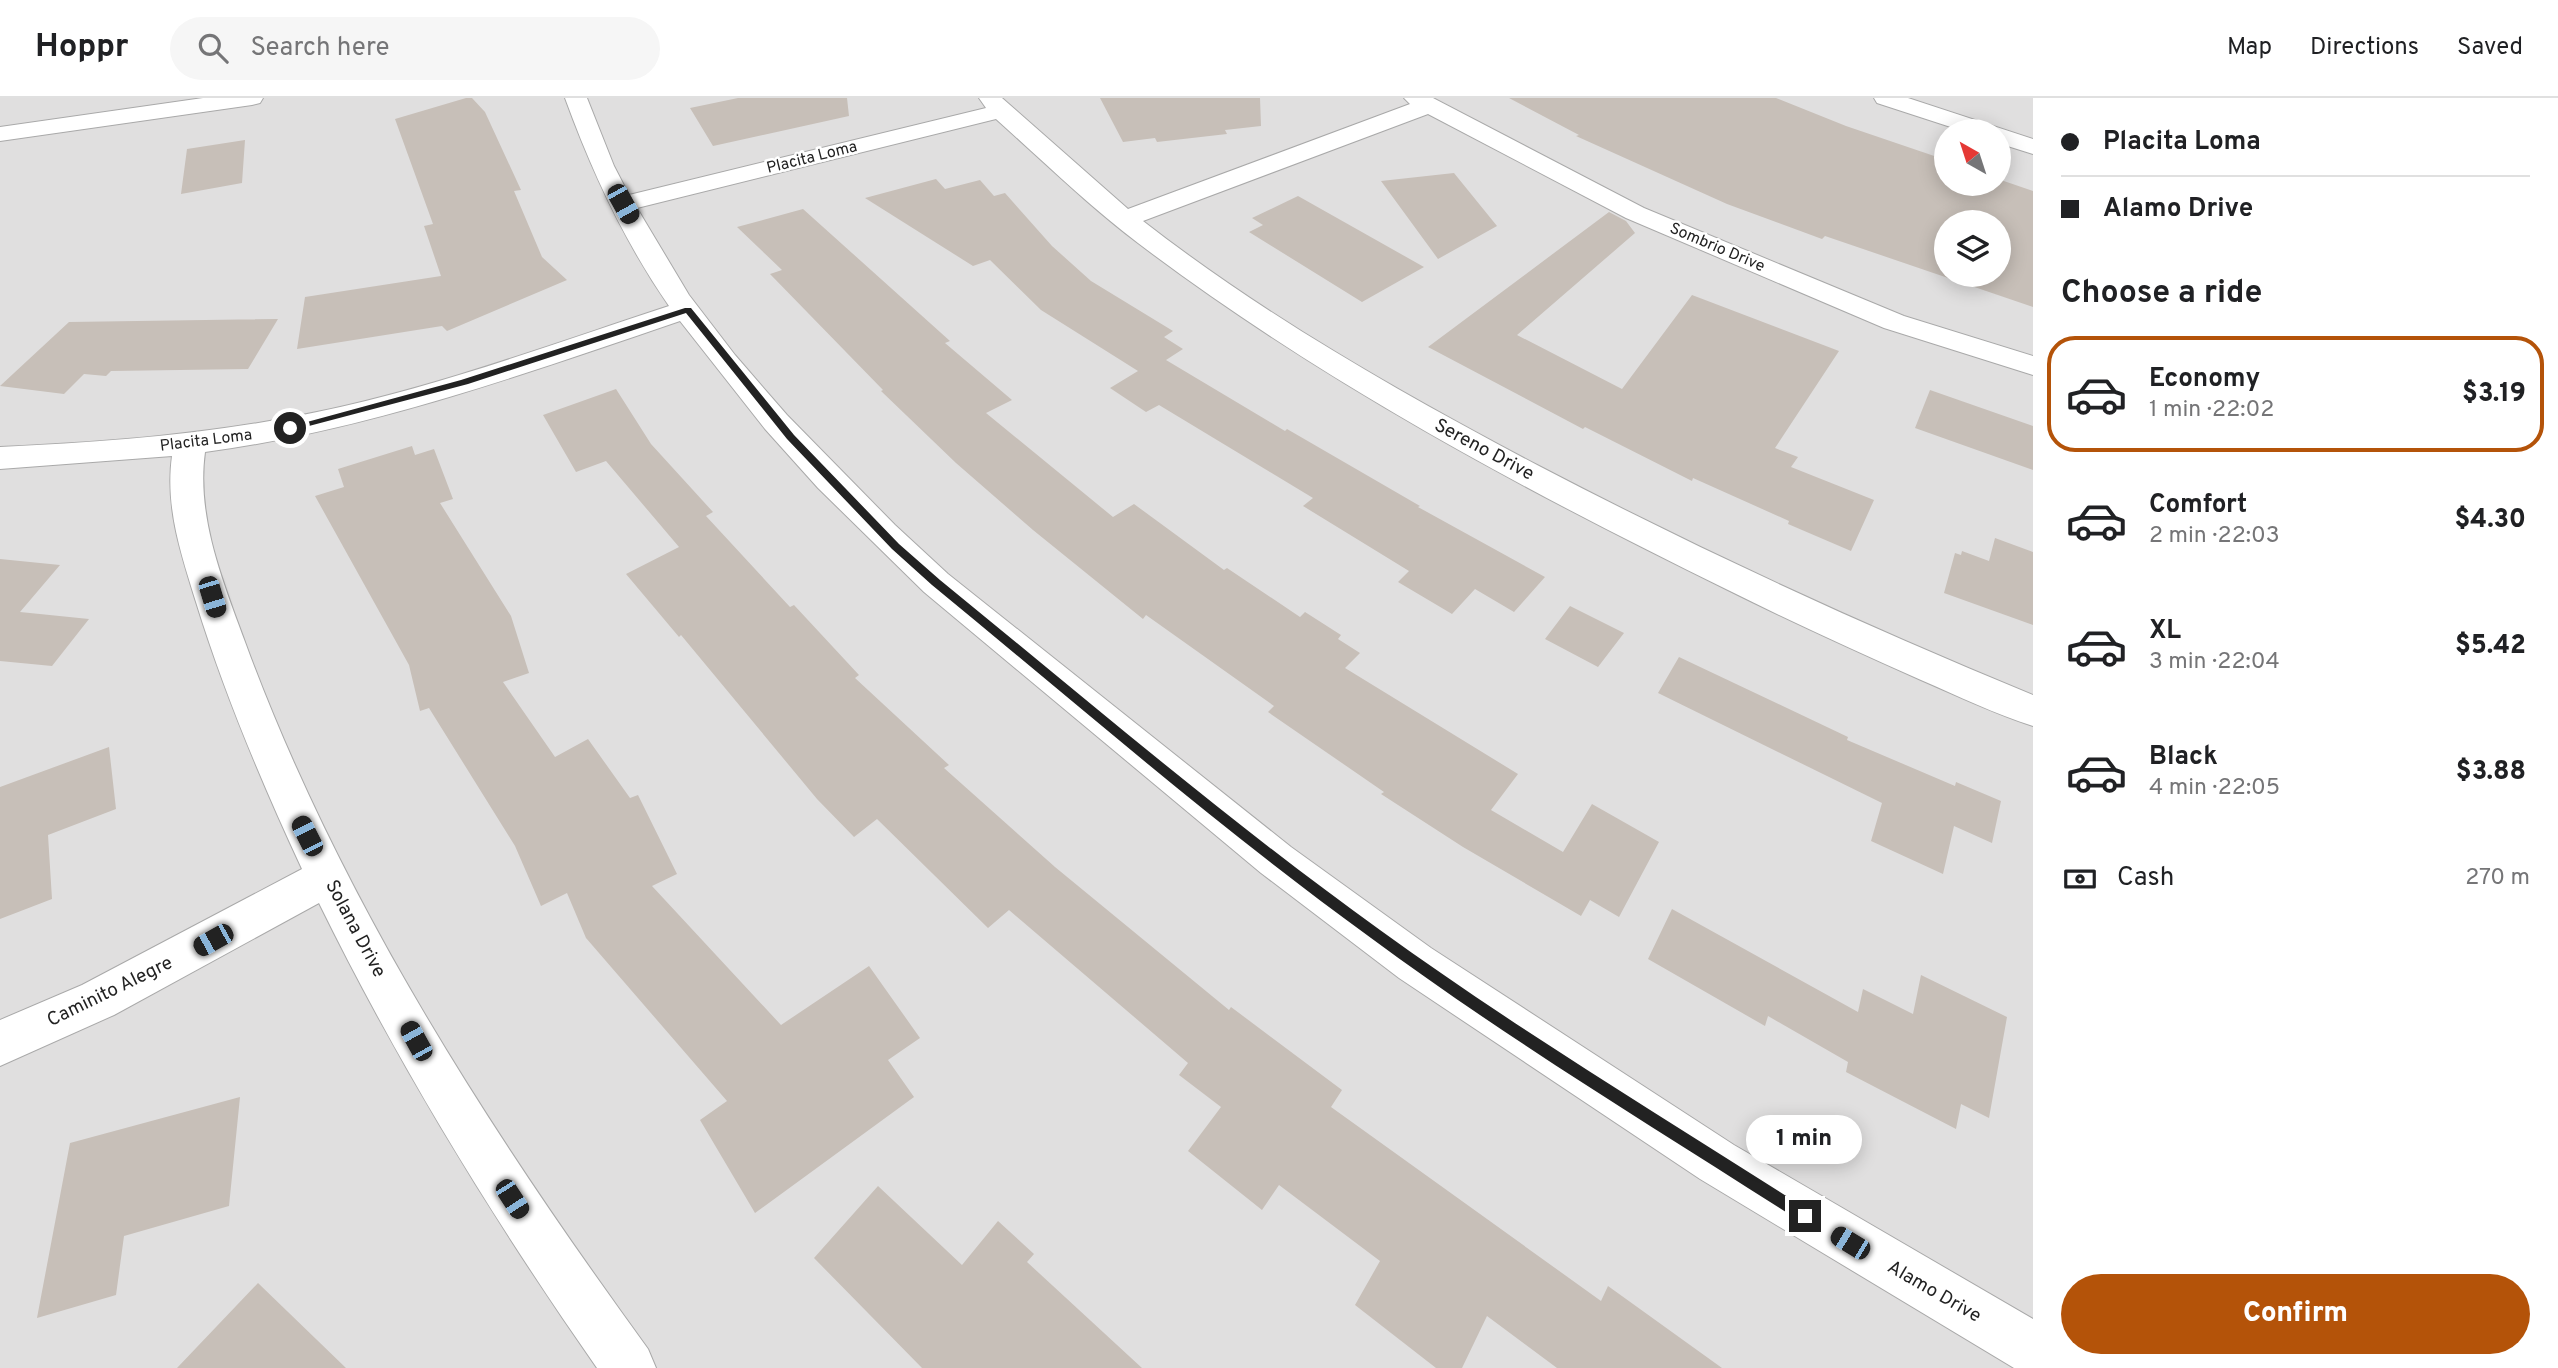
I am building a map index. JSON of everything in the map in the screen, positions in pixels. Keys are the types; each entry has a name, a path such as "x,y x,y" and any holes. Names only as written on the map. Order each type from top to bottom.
{"street":[{"path":"0,134 252,98"},
{"name":"Alamo Drive","path":"576,98 596,151 623,204 646,247 688,309 790,437 896,546 936,583 1287,868 1415,963 1628,1105 1827,1229 2033,1349"},
{"path":"1885,98 1949,119"},
{"path":"1125,219 1421,102"},
{"name":"Sombrio Drive","path":"1421,102 1635,213 1894,322 2033,366"},
{"name":"Placita Loma","path":"623,204 995,105"},
{"name":"Sereno Drive","path":"995,105 1125,219 1294,340 1463,439 1648,537 1777,600 2033,711"},
{"path":"2011,139 2033,146"},
{"name":"Placita Loma","path":"0,458 190,444 278,430 402,400 688,309"},
{"name":"Solana Drive","path":"190,444 186,496 191,526 224,636 267,748 328,877 440,1084 557,1270 629,1368"},
{"name":"Caminito Alegre","path":"0,1043 98,1000 328,877"}],"shaded area":[{"path":"0,98 2033,98 2033,1368 0,1368"}],"building":[{"path":"472,98 485,112 521,190 514,191 542,257 567,280 447,331 442,326 297,349 305,297 441,276 424,226 433,224 395,119"},
{"path":"738,98 847,98 849,116 713,146 690,108"},
{"path":"1100,98 1260,98 1261,126 1225,130 1227,134 1157,142 1155,138 1123,142"},
{"path":"1509,98 1776,98 1846,126 1934,156 1934,196 2011,196 2011,183 2033,191 2033,307 1974,287 2011,287 2011,210 1934,210 1934,273 1825,236 1822,239 1727,204 1576,136 1579,135"},
{"path":"245,140 242,183 181,194 187,149"},
{"path":"1454,173 1497,226 1438,259 1381,181"},
{"path":"936,179 945,189 980,180 994,196 1005,193 1052,246 1091,281 1173,331 1164,337 1183,349 1166,360 1285,431 1287,429 1420,506 1418,507 1545,577 1514,612 1475,589 1452,614 1398,582 1409,571 1303,506 1313,498 1159,405 1146,412 1110,388 1138,371 1041,310 990,260 973,266 865,198"},
{"path":"1298,196 1424,267 1362,302 1249,232 1263,225 1252,218"},
{"path":"803,209 950,341 945,343 1012,400 986,413 1113,517 1134,504 1224,570 1227,568 1300,617 1305,612 1341,635 1338,639 1360,653 1345,668 1518,774 1491,810 1563,852 1592,804 1659,842 1619,917 1590,900 1581,916 1463,847 1381,794 1384,792 1268,712 1274,706 1146,615 1143,619 1033,530 956,463 881,391 883,390 770,274 782,270 737,227"},
{"path":"1609,212 1626,221 1635,233 1517,335 1622,389 1692,295 1839,351 1775,448 1798,457 1791,467 1874,500 1851,551 1693,478 1692,481 1585,427 1583,429 1428,347"},
{"path":"278,319 248,369 111,371 106,376 84,374 64,394 0,386 69,322"},
{"path":"616,389 651,444 713,512 706,516 790,607 794,605 859,675 855,678 949,765 944,768 1055,867 1229,1010 1231,1007 1342,1090 1331,1107 1601,1301 1608,1286 1722,1368 1557,1368 1487,1316 1462,1368 1436,1368 1355,1305 1380,1261 1279,1185 1262,1210 1188,1151 1221,1107 1179,1075 1188,1063 1009,910 988,928 877,819 854,837 817,799 681,635 679,637 626,574 679,547 606,461 576,472 543,415"},
{"path":"1930,390 2033,426 2033,470 1915,428"},
{"path":"412,446 415,455 434,449 453,499 440,503 511,616 529,673 503,682 555,757 588,739 630,798 638,795 677,874 652,886 781,1025 869,966 920,1038 888,1060 914,1097 755,1213 700,1120 727,1101 586,938 567,893 541,906 515,846 429,708 420,711 409,665 315,496 344,487 338,469"},
{"path":"1995,538 2033,552 2033,625 1944,593 1955,553 1961,555 1962,551 1989,561"},
{"path":"0,559 60,565 20,612 89,619 52,666 0,661"},
{"path":"1570,606 1624,633 1598,667 1545,639"},
{"path":"1679,657 1848,737 1847,740 1955,786 1956,782 2001,801 1992,843 1954,826 1943,874 1871,841 1882,803 1658,693"},
{"path":"109,747 116,809 48,835 52,899 0,919 0,787"},
{"path":"1672,909 1858,1012 1863,989 1913,1014 1921,975 2007,1017 1989,1118 1961,1104 1956,1129 1846,1072 1848,1062 1768,1016 1765,1026 1648,959"},
{"path":"240,1097 229,1206 124,1236 116,1295 37,1318 70,1143"},
{"path":"878,1186 962,1265 998,1221 1034,1254 1027,1262 1142,1368 922,1368 814,1258"},
{"path":"258,1283 346,1368 177,1368"}],"route":[{"path":"290,428 464,382 688,309 790,437 896,546 936,583 1276,860 1338,908 1501,1021 1805,1216"}]}
